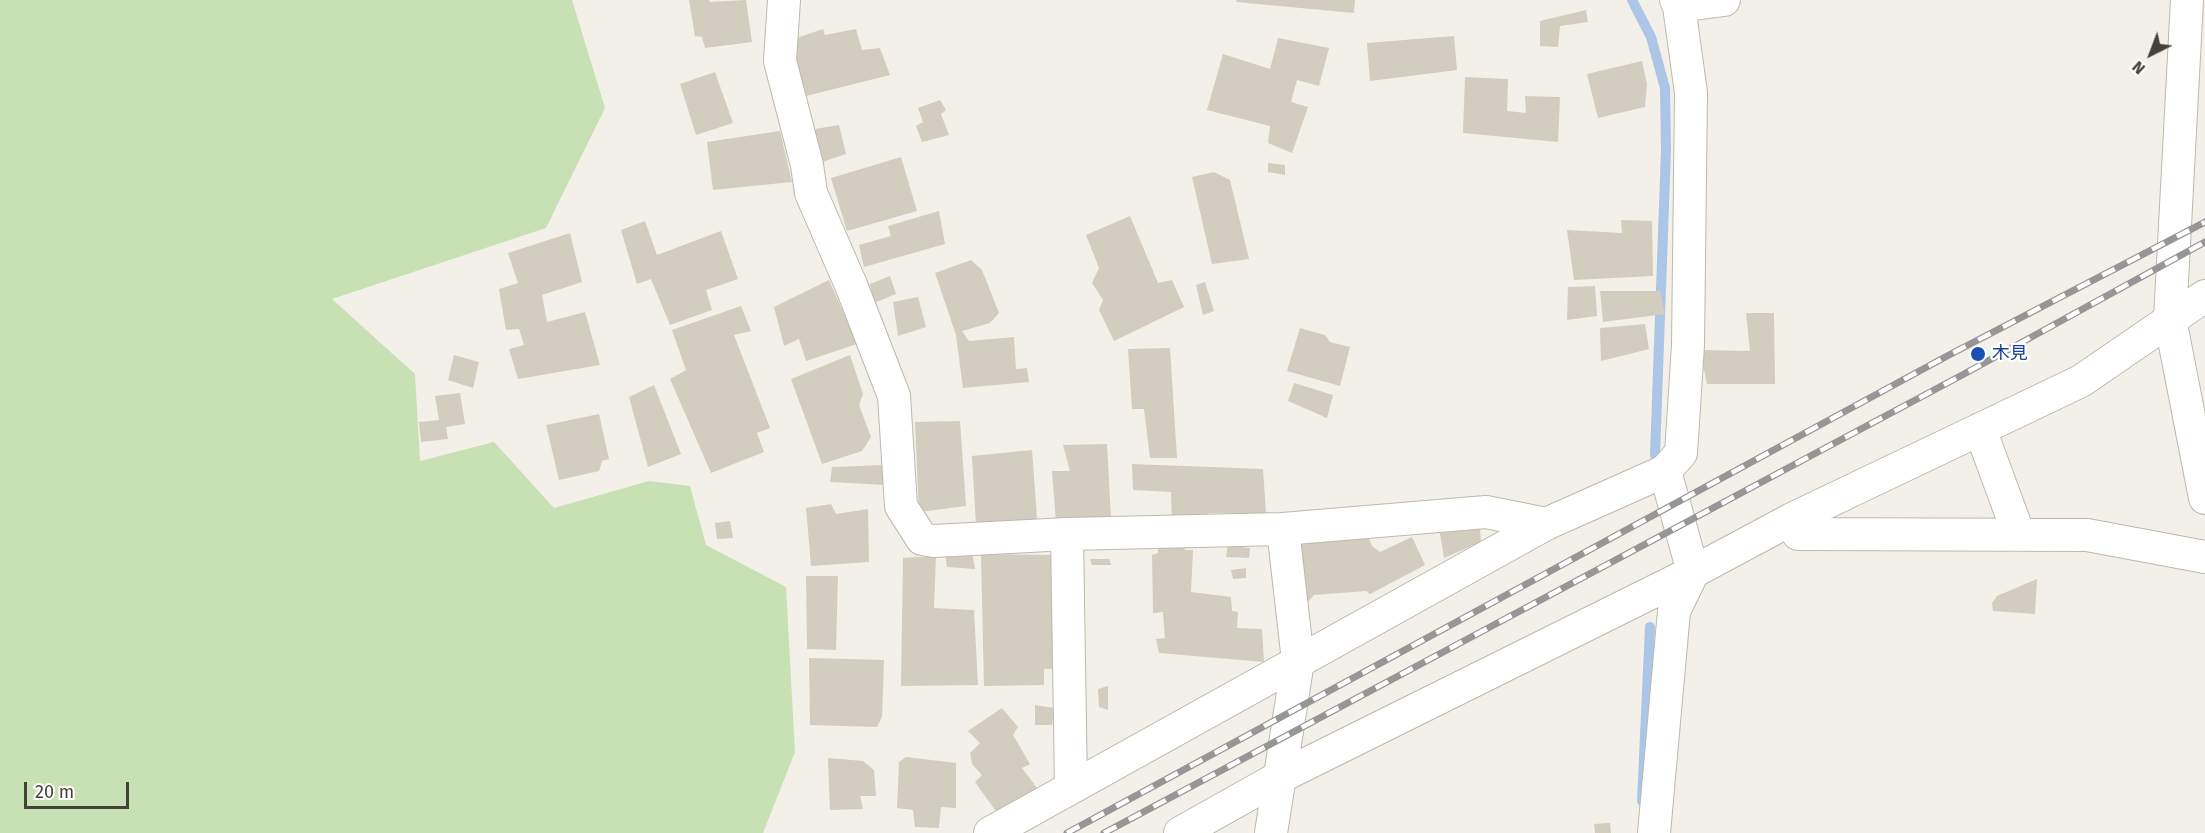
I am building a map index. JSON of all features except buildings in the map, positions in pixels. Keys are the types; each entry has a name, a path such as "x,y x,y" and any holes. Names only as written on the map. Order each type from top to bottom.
{"street":[{"path":"784,0 780,61 807,165 811,193 851,285 894,396 901,506 922,539 934,542 1067,534 1283,529 1486,512 1545,524"},
{"path":"990,833 1545,524 1665,471 1681,453 1688,345 1691,93 1678,3 1724,0"},
{"path":"2187,0 2170,319 2205,498"},
{"path":"1180,833 1278,778 1693,572 1792,519 2081,381 2205,296"},
{"path":"1980,429 2019,535"},
{"path":"1654,833 1674,611 1693,572 1665,471"},
{"path":"1792,519 1798,534 2087,535 2203,558"},
{"path":"1271,833 1298,661 1283,529"},
{"path":"1067,534 1071,788"}],"green space":[{"path":"0,0 572,0 605,108 546,228 332,299 415,374 420,461 494,442 554,508 649,481 690,486 706,545 786,587 795,752 763,833 0,833"}],"waterway":[{"path":"1632,0 1651,37 1665,88 1666,150 1655,455"},
{"path":"1642,801 1650,627"}],"railway":[{"path":"1067,833 1949,355 2205,222"},
{"path":"1104,833 1964,374 2205,242"}],"place":[{"name":"木見","path":"1978,354"}]}
